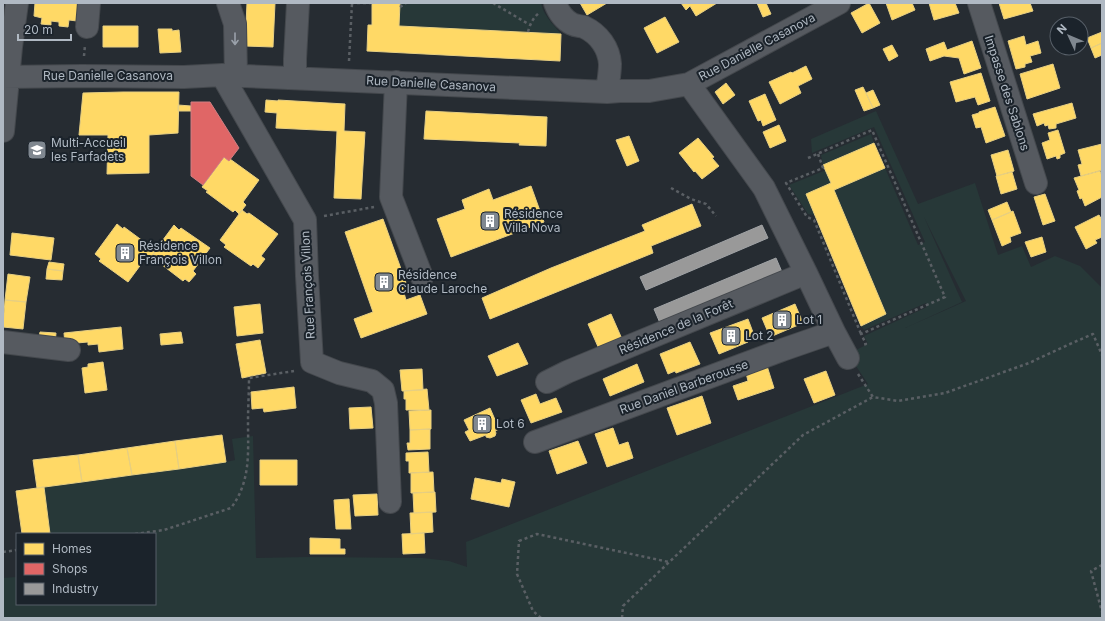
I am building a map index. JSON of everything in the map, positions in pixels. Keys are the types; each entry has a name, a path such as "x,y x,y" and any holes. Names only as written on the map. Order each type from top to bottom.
{"street":[{"path":"3,131 6,112 5,77 17,3"},
{"path":"87,27 89,3"},
{"path":"228,3 235,24 229,75"},
{"path":"295,78 298,3"},
{"path":"555,3 560,13 566,20 593,33 604,45 610,62 607,92"},
{"name":"Rue Danielle Casanova","path":"5,77 82,76 174,84 229,75 607,92 649,91 689,84 839,3"},
{"name":"Impasse des Sablons","path":"979,3 1036,183"},
{"name":"Rue François Villon","path":"229,75 305,220 312,362"},
{"path":"396,82 391,197 422,277"},
{"path":"689,84 764,188 847,356"},
{"name":"Résidence de la Forêt","path":"546,382 806,273"},
{"name":"Rue Daniel Barberousse","path":"536,442 834,332"},
{"path":"3,342 69,350"},
{"path":"312,362 345,374 372,381 382,390 386,403 390,502"}],"path":[{"path":"349,80 351,3 372,3"},
{"path":"400,7 406,3"},
{"path":"493,3 530,25"},
{"path":"82,76 87,27"},
{"path":"808,158 872,130 945,297 861,334"},
{"path":"818,154 823,168 786,183 807,217 814,220 866,344 847,356 873,397"},
{"path":"671,188 691,199 706,204 716,216"},
{"path":"305,220 394,203"},
{"path":"622,618 623,606 803,436 873,397 898,401 945,393 1029,363 1093,334 1102,355"},
{"path":"142,533 164,530 231,508 236,501 244,483 248,464 249,378 293,371 312,362"},
{"path":"541,618 533,611 517,574 519,541 537,534 670,562"},
{"path":"3,552 16,550"},
{"path":"1102,565 1091,571 1102,612"}],"shaded area":[{"path":"400,3 541,3 546,16 561,34 399,26"},
{"path":"876,111 918,204 975,183 998,255 1022,246 1031,267 1055,256 1080,266 1102,288 1102,618 3,618 3,578 16,577 16,605 156,605 156,533 50,533 44,487 235,460 232,439 253,436 256,558 423,558 449,561 467,567 466,542 868,384 848,354 868,344 864,336 927,307 926,303 864,330 861,326 886,314 834,190 885,168 918,245 925,242 874,127 812,153 811,139","holes":["924,217 966,301 905,328 962,302"]},
{"path":"871,134 874,143 823,165 821,155"},
{"path":"826,170 831,183 806,194 815,215 808,214 789,185"}],"building: Homes":[{"path":"35,3 77,3 79,5 77,21 69,20 68,27 59,26 59,22 51,21 51,25 41,24 42,18 34,16"},
{"path":"247,3 275,3 273,47 245,46"},
{"path":"372,3 400,3 399,26 561,34 560,61 367,51 368,25 372,25"},
{"path":"580,3 607,3 587,15"},
{"path":"681,3 717,3 696,16 690,6 686,10"},
{"path":"757,3 766,3 771,14 763,17"},
{"path":"869,3 880,23 862,33 851,13"},
{"path":"886,3 912,3 915,10 892,20"},
{"path":"929,3 955,3 959,13 934,20"},
{"path":"999,3 1030,3 1033,11 1004,19"},
{"path":"665,17 679,42 657,53 644,28"},
{"path":"103,26 138,26 138,47 103,47"},
{"path":"158,29 172,29 172,31 179,30 181,52 160,53"},
{"path":"1102,32 1102,43 1091,48 1089,37"},
{"path":"1024,36 1026,45 1038,41 1041,53 1030,56 1032,62 1025,64 1025,67 1016,69 1008,41"},
{"path":"972,41 981,68 964,74 959,58 944,56 930,61 926,49 944,42 947,50"},
{"path":"1102,43 1102,55 1095,58 1091,48"},
{"path":"892,45 898,56 889,61 883,49"},
{"path":"1053,64 1060,88 1027,99 1020,74"},
{"path":"806,66 812,79 798,86 801,93 780,104 769,82"},
{"path":"981,73 990,101 978,105 975,97 956,102 950,82"},
{"path":"726,83 735,95 723,104 715,92"},
{"path":"863,87 873,108 864,111 855,90"},
{"path":"873,90 880,105 873,108 866,93"},
{"path":"179,92 178,133 149,135 149,173 107,174 108,135 79,135 83,93"},
{"path":"765,94 776,120 763,126 761,120 758,121 749,101"},
{"path":"266,100 345,104 344,131 365,132 361,199 334,198 337,131 276,128 277,113 265,112"},
{"path":"1072,103 1076,118 1056,124 1056,128 1049,129 1048,125 1045,126 1044,123 1037,126 1033,114"},
{"path":"178,105 191,106 191,111 178,111"},
{"path":"995,107 1005,136 986,143 981,127 976,128 972,115"},
{"path":"426,111 547,117 546,146 519,145 520,143 424,139"},
{"path":"779,125 786,141 770,148 763,132"},
{"path":"1058,130 1065,153 1060,155 1060,158 1057,159 1056,156 1047,159 1042,143 1050,140 1048,133"},
{"path":"629,136 639,161 627,166 616,140"},
{"path":"698,138 714,157 712,158 719,166 702,179 695,171 694,172 679,153"},
{"path":"874,143 885,168 834,190 886,314 861,326 806,194 831,183 823,165"},
{"path":"1102,144 1102,170 1081,176 1078,165 1082,164 1078,150"},
{"path":"1008,150 1014,171 997,176 991,155"},
{"name":"Résidence François Villon","path":"224,157 229,161 230,159 259,180 243,202 246,205 239,214 235,210 233,212 206,192 208,191 202,187"},
{"path":"1100,171 1102,176 1102,197 1085,206 1082,198 1080,199 1077,191 1079,190 1074,178"},
{"path":"1012,172 1017,189 1001,194 996,176"},
{"name":"Résidence Villa Nova","path":"531,186 544,222 451,257 437,219 465,209 462,200 489,189 493,200"},
{"path":"1045,194 1055,221 1043,225 1034,197"},
{"path":"1007,202 1011,212 992,220 988,210"},
{"path":"692,204 701,226 651,246 653,253 490,319 482,298 551,268 645,231 642,225"},
{"name":"Résidence François Villon","path":"242,210 247,214 249,213 278,234 261,256 265,259 258,268 253,264 251,266 224,247 226,245 220,240"},
{"path":"1013,211 1021,233 1010,237 1011,242 1002,246 992,220"},
{"path":"1099,215 1102,220 1102,237 1095,240 1097,243 1086,249 1075,227"},
{"name":"Résidence Claude Laroche","path":"383,219 409,291 404,293 406,300 420,295 427,314 361,338 354,319 373,312 345,232"},
{"name":"Résidence François Villon","path":"117,224 123,229 124,227 151,247 149,248 155,252 148,261 145,259 128,282 99,261 101,259 95,254"},
{"name":"Résidence François Villon","path":"174,225 179,230 181,228 210,248 193,271 196,274 189,282 185,279 183,281 157,261 158,260 153,255"},
{"path":"12,233 54,238 51,260 10,255"},
{"path":"1042,237 1046,252 1031,257 1025,242"},
{"path":"49,262 64,264 63,271 47,269"},
{"path":"47,269 63,271 62,280 46,279"},
{"path":"8,274 30,277 26,302 5,300"},
{"path":"5,300 26,302 23,329 3,327"},
{"path":"260,304 263,333 237,336 234,307"},
{"name":"Lot 1","path":"795,304 803,323 770,337 762,318"},
{"path":"611,314 622,339 599,349 588,324"},
{"name":"Lot 2","path":"748,319 754,335 747,338 748,342 719,354 710,333"},
{"path":"121,327 123,349 99,352 98,344 88,345 88,342 65,344 64,333"},
{"path":"40,332 56,333 55,344 38,342"},
{"path":"181,332 183,343 161,345 160,334"},
{"path":"260,340 266,373 242,378 236,344"},
{"path":"690,342 700,364 676,373 675,371 668,374 660,354"},
{"path":"518,343 528,364 497,376 488,356"},
{"path":"103,362 107,390 85,393 82,368 88,367 88,364"},
{"path":"637,364 644,382 610,396 603,379"},
{"path":"767,366 774,388 738,400 733,386 748,381 746,373"},
{"path":"422,369 423,390 402,391 400,370"},
{"path":"826,371 835,395 814,403 804,379"},
{"path":"294,387 296,408 264,412 263,408 252,409 251,392"},
{"path":"427,389 429,410 406,410 404,391"},
{"path":"536,394 540,404 556,398 562,412 531,423 521,400"},
{"path":"702,396 711,423 677,435 667,408"},
{"path":"371,407 373,428 350,429 349,408"},
{"name":"Lot 6","path":"490,408 499,429 495,431 495,436 490,438 486,437 486,435 470,441 465,432 469,430 464,420"},
{"path":"431,410 431,429 410,430 409,411"},
{"path":"613,428 619,445 628,442 633,458 607,467 595,434"},
{"path":"430,429 430,449 408,450 407,443 410,443 410,430"},
{"path":"222,435 226,462 179,469 175,441"},
{"path":"175,441 179,469 132,475 127,448"},
{"path":"578,441 587,463 557,474 549,451"},
{"path":"127,448 132,475 82,482 78,455"},
{"path":"428,452 429,472 409,473 409,461 406,461 406,453"},
{"path":"78,455 82,482 37,488 33,460"},
{"path":"260,460 297,460 297,485 260,485"},
{"path":"433,472 434,492 411,493 411,473"},
{"path":"475,478 501,483 502,479 515,482 509,507 471,499"},
{"path":"44,487 50,533 22,533 16,491"},
{"path":"435,492 436,512 414,513 413,493"},
{"path":"377,494 378,515 355,516 353,495"},
{"path":"349,499 351,529 336,529 334,500"},
{"path":"432,512 433,532 411,534 410,513"},
{"path":"424,533 425,553 403,554 402,534"},
{"path":"310,538 340,539 340,549 345,549 345,554 310,554"}],"building: Shops":[{"path":"191,102 210,102 239,148 229,161 224,157 203,185 191,176"}],"building: Industry":[{"path":"762,225 768,238 646,290 640,277"},
{"path":"776,258 782,272 660,323 654,309"}],"place":[{"name":"Multi-Accueil les Farfadets","path":"37,150"},
{"name":"Résidence Villa Nova","path":"490,221"},
{"name":"Résidence François Villon","path":"125,253"},
{"name":"Résidence Claude Laroche","path":"384,282"},
{"name":"Lot 1","path":"782,320"},
{"name":"Lot 2","path":"731,336"},
{"name":"Lot 6","path":"482,424"}]}
